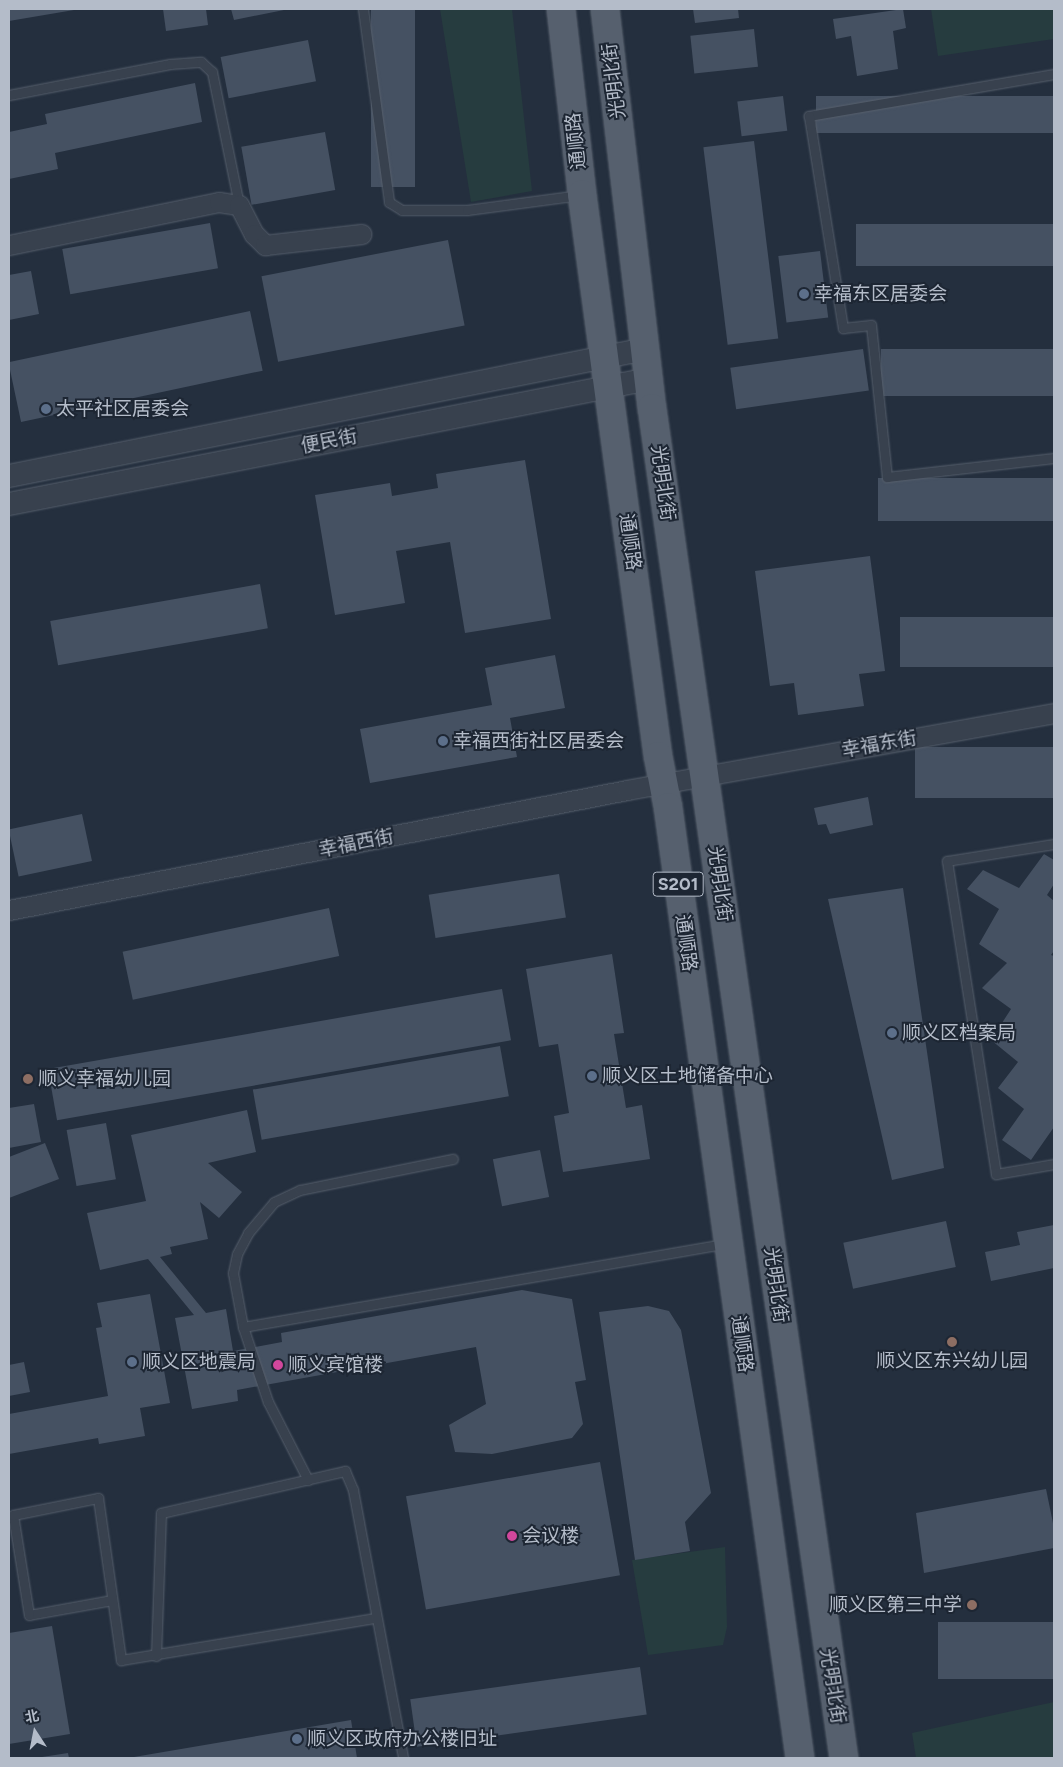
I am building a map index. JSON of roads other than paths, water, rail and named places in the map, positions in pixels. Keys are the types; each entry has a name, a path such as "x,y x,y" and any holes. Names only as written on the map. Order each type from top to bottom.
{"main road":[{"name":"通顺路","path":"561,9 582,194 606,358 656,746 664,784 800,1758"},
{"name":"光明北街","path":"605,9 649,379 844,1758"}],"street":[{"path":"9,245 219,202 239,205 254,234 265,245 361,234"},
{"name":"便民街","path":"9,476 645,349"},
{"name":"便民街","path":"9,504 649,379"},
{"name":"幸福东街","path":"704,777 1054,713"},
{"name":"幸福西街","path":"9,910 704,777"}],"lane":[{"path":"363,9 389,202 402,210 467,210 582,194"},
{"path":"9,95 170,64 201,62 212,72 239,205"},
{"path":"1054,74 809,116 843,328 871,325 888,477 1054,458"},
{"path":"1054,844 947,862 996,1174 1054,1164"},
{"path":"308,1480 268,1402 243,1327 234,1273 237,1254 248,1233 274,1202 300,1190 453,1159"},
{"path":"243,1327 728,1243"},
{"path":"156,1656 161,1514 345,1471 353,1490 403,1758"},
{"path":"112,1600 29,1615 13,1515 98,1498 121,1660 156,1656 376,1618"}],"place":[{"name":"幸福东区居委会","path":"804,294"},
{"name":"太平社区居委会","path":"46,409"},
{"name":"幸福西街社区居委会","path":"443,741"},
{"name":"顺义区档案局","path":"892,1033"},
{"name":"顺义区土地储备中心","path":"592,1076"},
{"name":"顺义幸福幼儿园","path":"28,1079"},
{"name":"顺义区东兴幼儿园","path":"952,1342"},
{"name":"顺义区地震局","path":"132,1362"},
{"name":"顺义宾馆楼","path":"278,1365"},
{"name":"会议楼","path":"512,1536"},
{"name":"顺义区第三中学","path":"972,1605"},
{"name":"顺义区政府办公楼旧址","path":"297,1739"}]}
